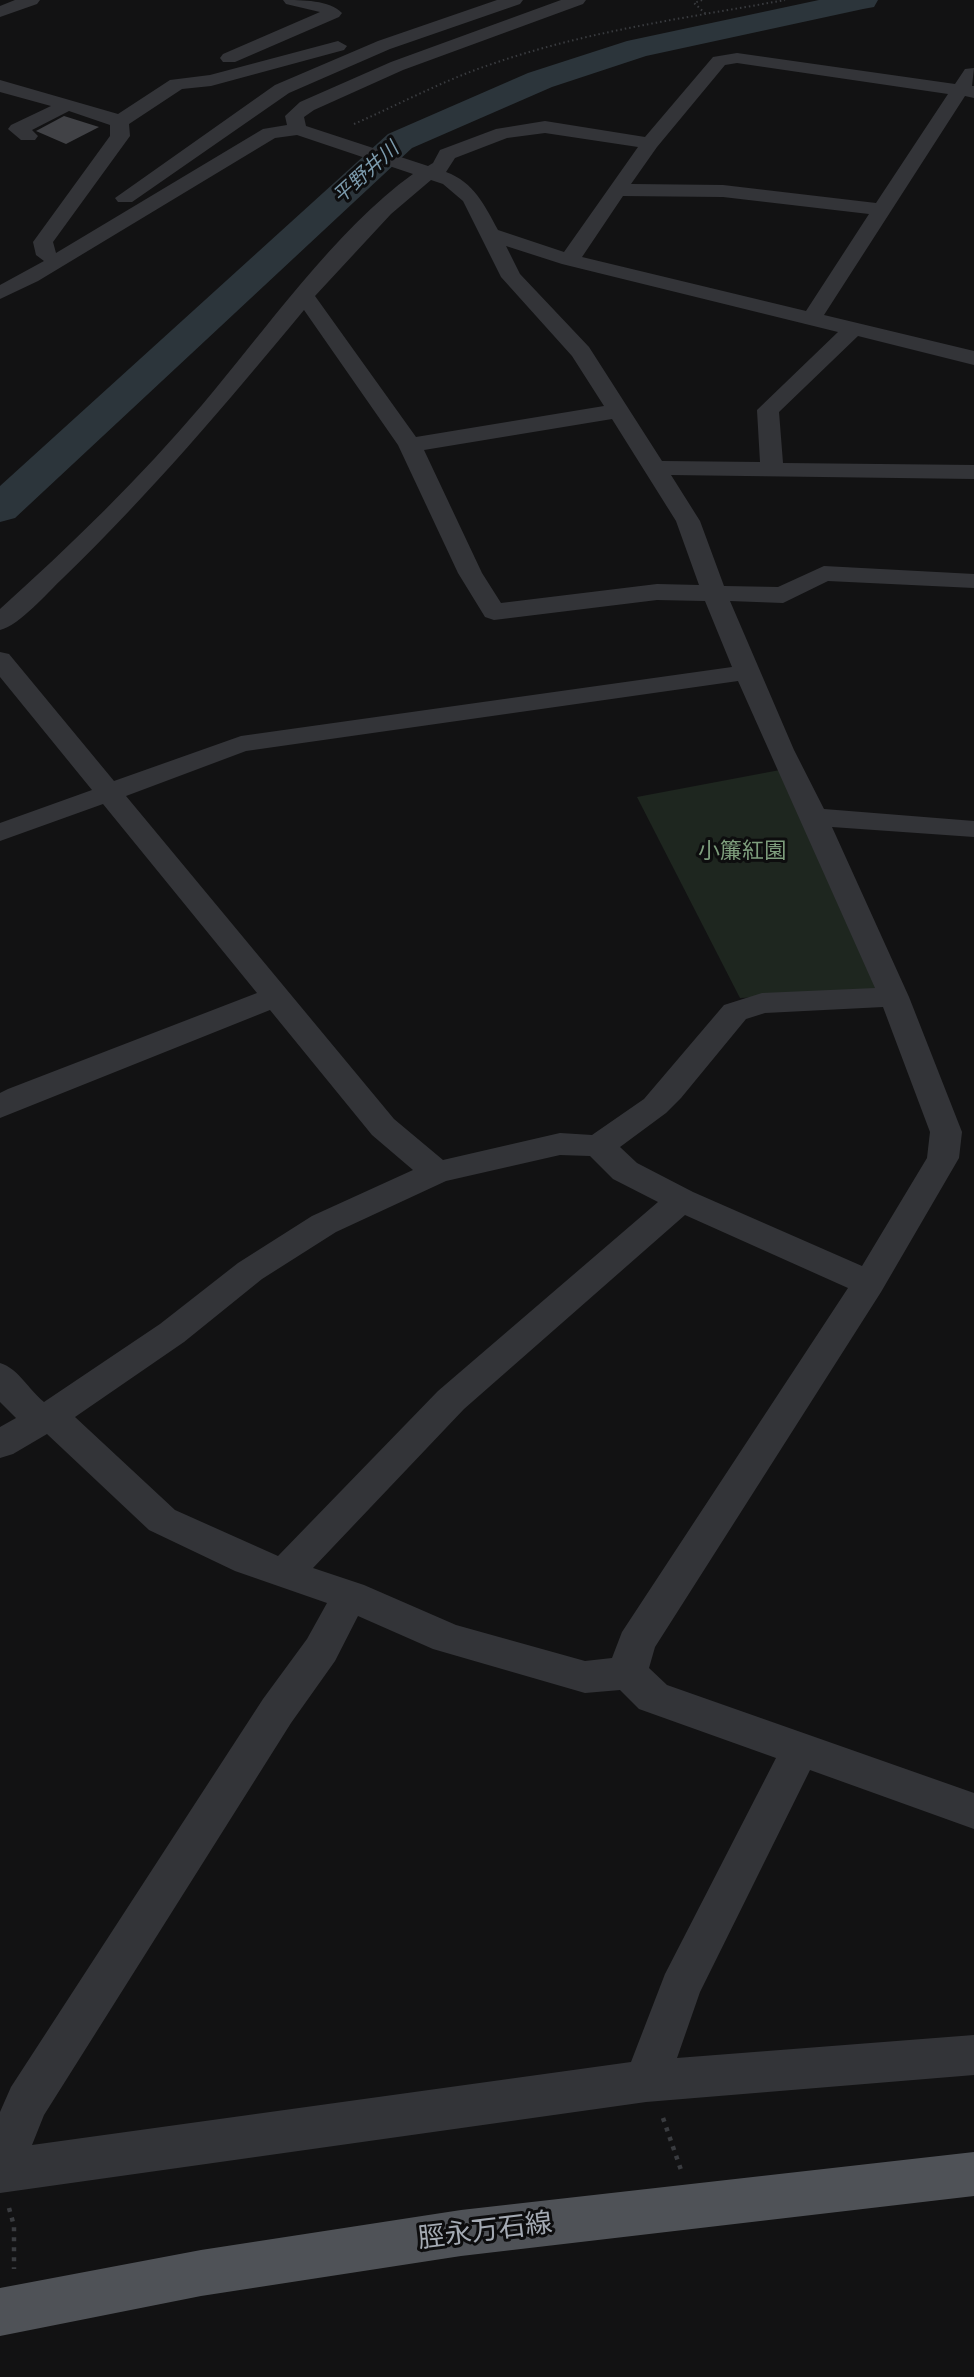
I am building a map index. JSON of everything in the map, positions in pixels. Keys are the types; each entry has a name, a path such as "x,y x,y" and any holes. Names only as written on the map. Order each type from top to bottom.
{"main road":[{"name":"脛永万石線","path":"7,2310 201,2272 461,2232 974,2174"}],"street":[{"path":"0,12 31,0"},
{"path":"119,122 177,84 242,52 333,13 328,9 292,0"},
{"path":"177,84 211,80 463,16 514,0"},
{"path":"298,129 294,116 307,106 397,66 577,0"},
{"path":"0,291 180,158 282,89 363,54 463,16"},
{"path":"569,260 615,190 650,143 719,61 737,58 967,91"},
{"path":"811,319 883,210 967,91 974,69"},
{"path":"0,86 119,122"},
{"path":"28,136 18,129 67,105"},
{"path":"46,255 43,242 120,136 119,122"},
{"path":"0,622 52,576 184,439 344,250 422,170 441,167 447,154 503,133 545,127 650,143"},
{"path":"0,291 31,278 270,133 298,129 422,170 450,180 471,198 512,277 581,352 688,521 714,593 786,760 894,997 946,1132 943,1158 869,1283 636,1643 628,1673"},
{"path":"615,190 723,191 883,210"},
{"path":"488,234 569,260 852,330 974,357"},
{"path":"305,296 410,445 470,573 494,612 657,592 783,595 824,573 974,581"},
{"path":"772,468 768,410 852,330"},
{"path":"410,445 618,411"},
{"path":"656,468 974,472"},
{"path":"0,660 108,794 195,895 274,997 383,1127 437,1172"},
{"path":"0,833 240,744 749,672"},
{"path":"814,818 974,830"},
{"path":"0,1107 19,1096 274,997"},
{"path":"0,1444 46,1419 172,1333 250,1271 324,1224 437,1172 560,1144 599,1146 655,1106 735,1012 762,1003 894,997"},
{"path":"599,1146 625,1171 681,1200 869,1283"},
{"path":"284,1574 451,1400 681,1200"},
{"path":"0,1376 19,1401 46,1419 162,1520 248,1561 350,1596 447,1638 585,1677 628,1673"},
{"path":"350,1596 321,1650 277,1711 27,2102 2,2178 646,2081 974,2055"},
{"path":"628,1673 653,1698 974,1810"},
{"path":"646,2081 680,1988 801,1748"}],"path":[{"path":"702,0 694,3 706,14"},
{"path":"332,141 420,93 512,57 569,42 785,0"},
{"path":"646,2081 671,2137 691,2205"},
{"path":"2,2178 14,2226 7,2310"}],"green space":[{"name":"小簾紅園","path":"780,770 883,990 740,998 637,797"}],"building":[{"path":"64,116 99,127 66,144 36,131"}],"waterway":[{"name":"平野井川","path":"0,509 400,141 540,80 638,48 863,0"}]}
